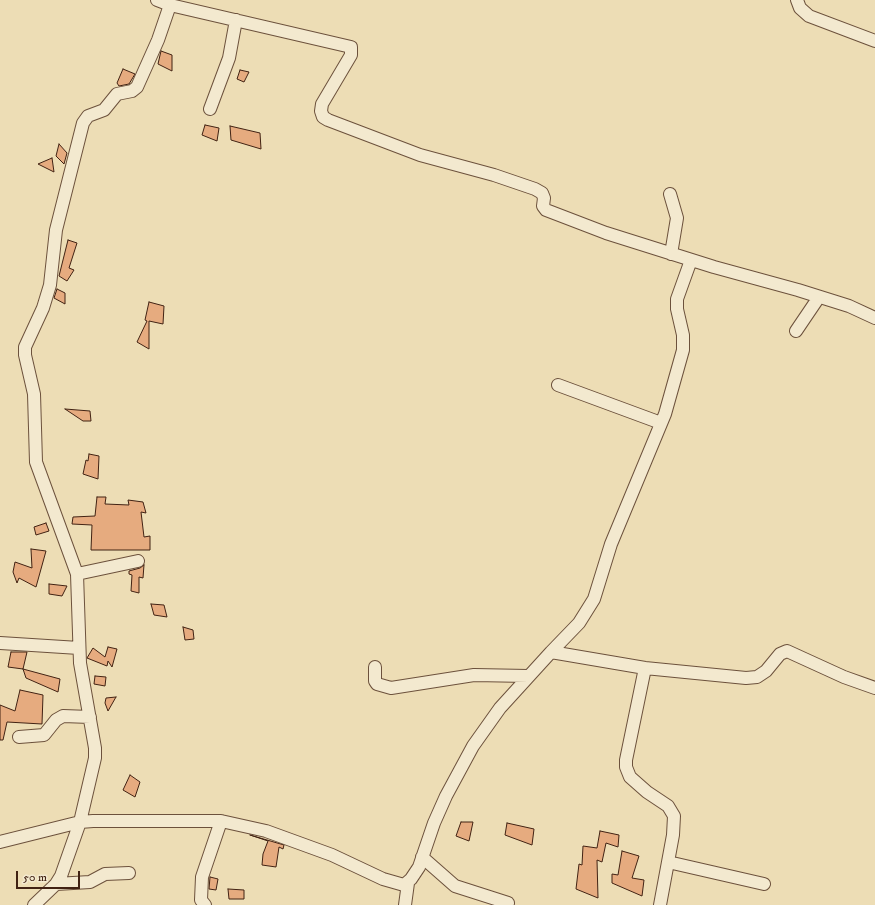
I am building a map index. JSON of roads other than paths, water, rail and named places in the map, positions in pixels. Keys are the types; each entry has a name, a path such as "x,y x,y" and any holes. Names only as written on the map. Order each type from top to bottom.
{"street":[{"path":"157,0 170,5 351,47 351,55 322,104 320,111 328,120 420,155 494,175 535,189 542,193 544,198 543,206 546,210 553,214 671,254 849,306 875,318"},
{"path":"797,0 800,8 809,16 875,41"},
{"path":"34,905 56,884 61,876 80,822 95,758 90,717 81,673 77,574 36,462 34,394 25,355 25,347 43,308 50,285 56,230 83,123 88,116 104,110 117,94 132,91 137,87 158,40 170,5"},
{"path":"210,109 229,58 236,20"},
{"path":"670,194 677,218 671,254"},
{"path":"0,842 80,822 222,821 249,826 305,845 393,882 404,885 408,882 415,874 446,796 473,746 500,708 528,676 579,623 594,599 611,544 661,423 683,350 683,335 677,299 691,260"},
{"path":"796,331 819,297"},
{"path":"558,385 661,423"},
{"path":"77,574 138,561"},
{"path":"0,643 79,648"},
{"path":"551,652 645,668 751,678 766,671 780,654 787,651 875,688"},
{"path":"375,667 377,684 391,688 474,675 528,676"},
{"path":"645,668 626,760 626,767 630,777 638,785 668,806 672,811 674,824 660,905"},
{"path":"19,737 44,735 56,720 63,716 90,717"},
{"path":"205,905 201,900 202,876 222,821"},
{"path":"422,857 455,886 508,903"},
{"path":"668,862 764,884"},
{"path":"56,884 90,882 105,874 129,873"},
{"path":"405,905 408,882"}]}
